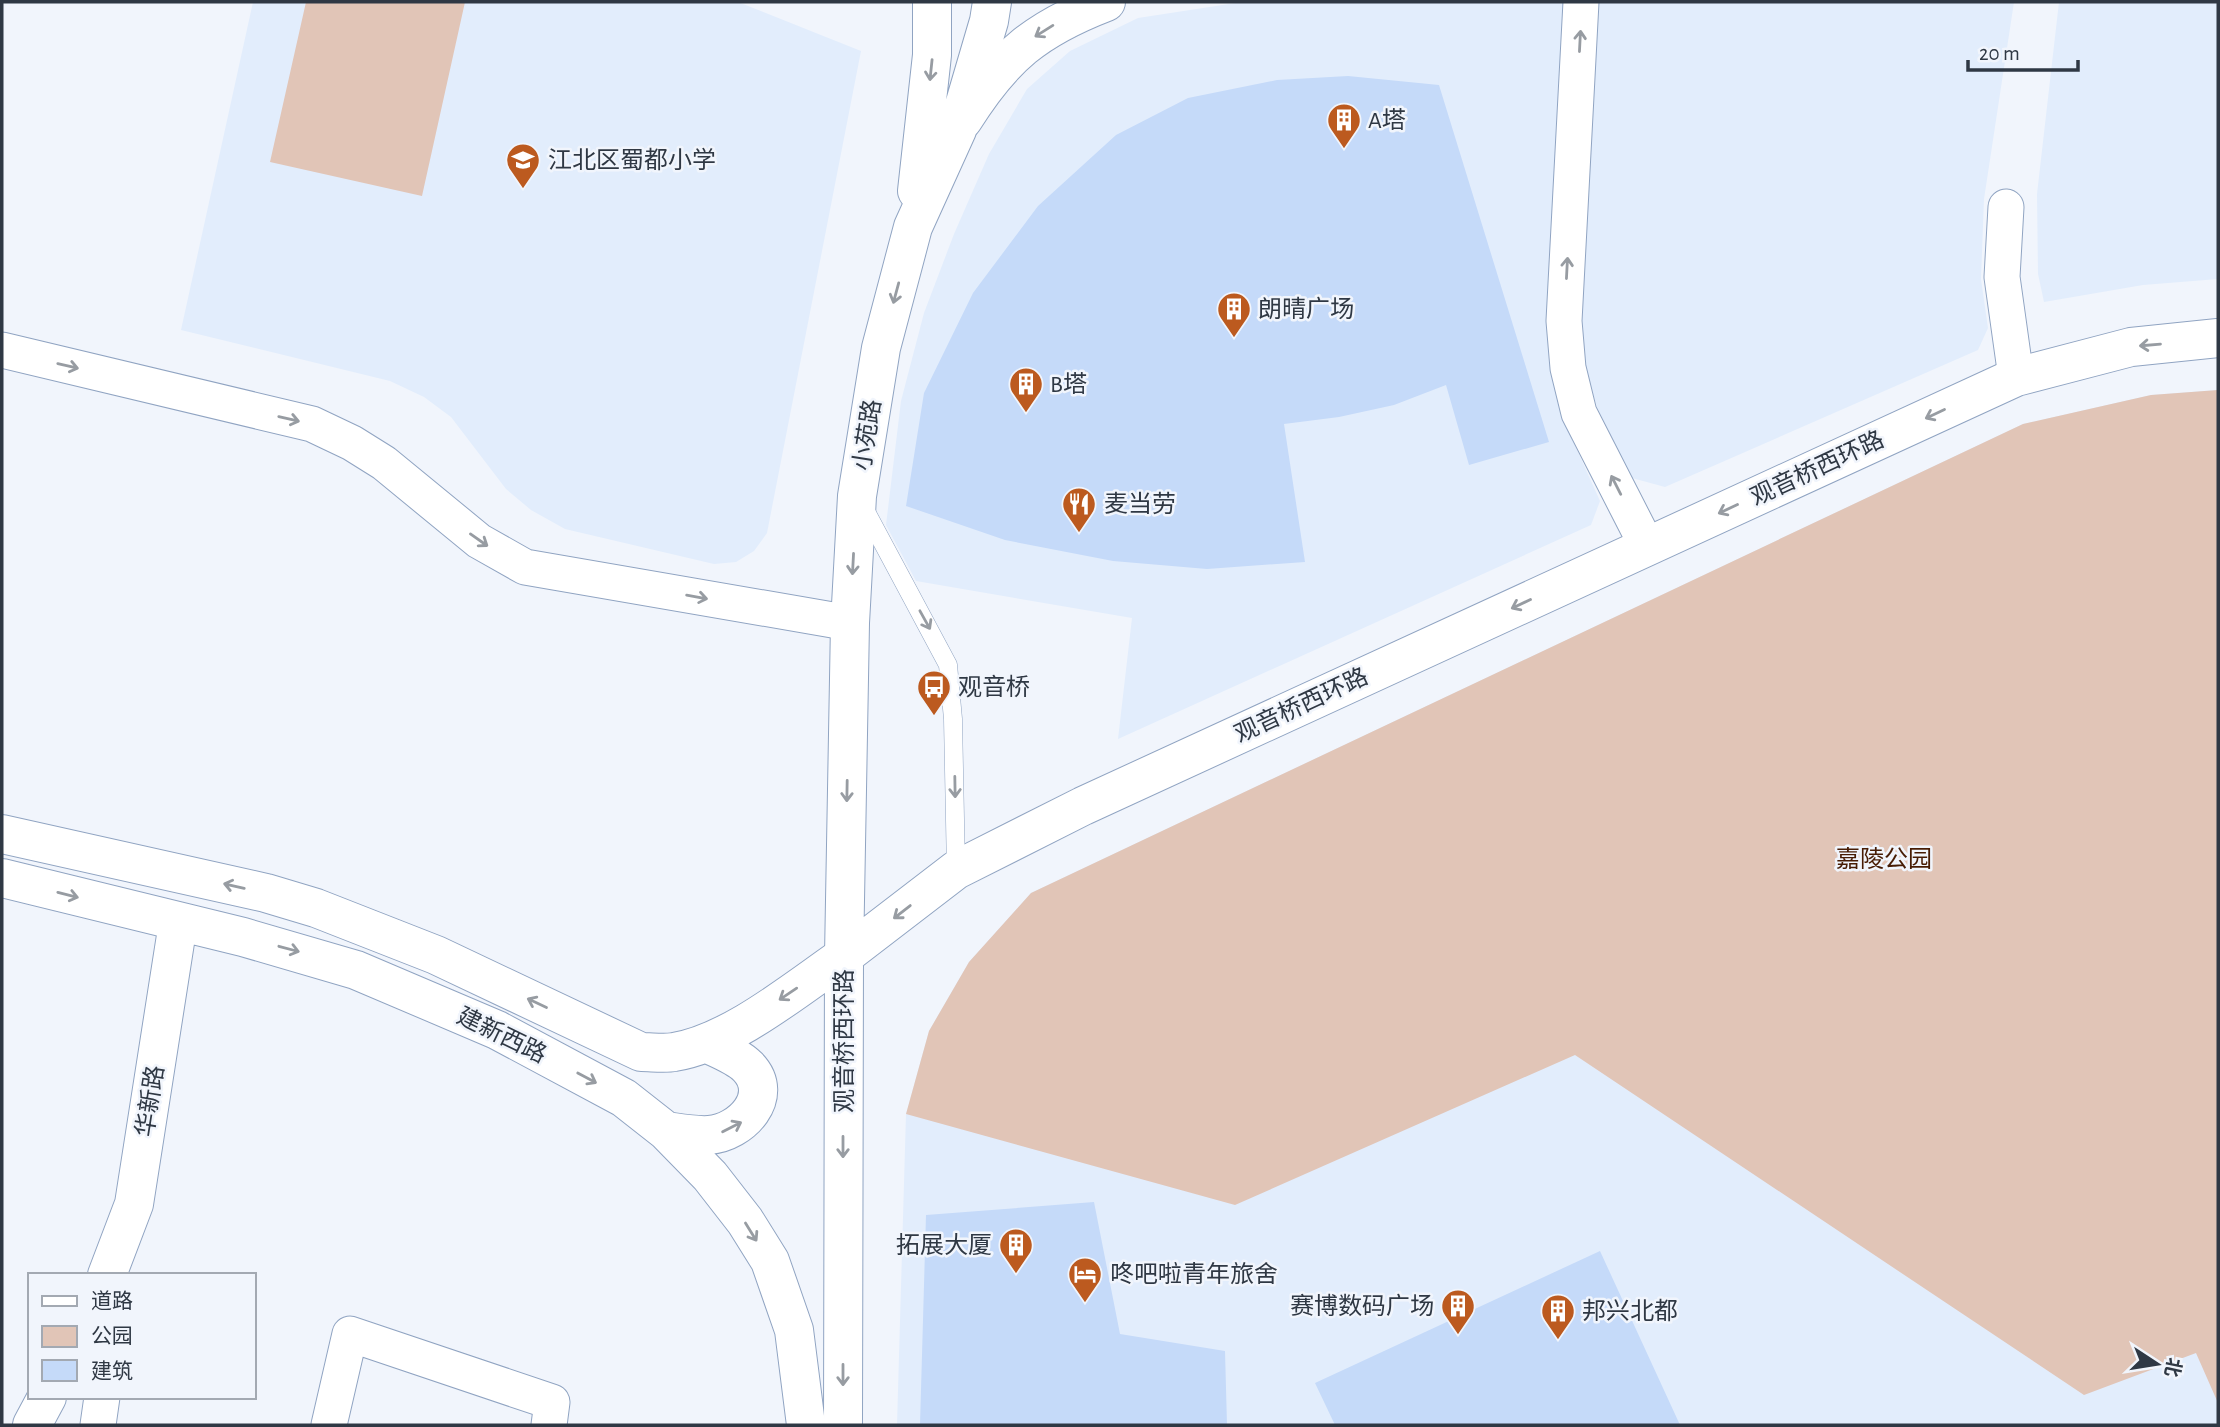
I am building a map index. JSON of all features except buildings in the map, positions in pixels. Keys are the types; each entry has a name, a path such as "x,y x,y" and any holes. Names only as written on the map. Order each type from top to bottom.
{"main road":[{"path":"913,227 932,55 932,2"},
{"path":"957,130 989,21 992,2"},
{"name":"小苑路","path":"844,957 850,623 857,496 880,348 913,227 957,130 983,89 1006,62 1036,35 1069,16 1106,2"},
{"name":"观音桥西环路","path":"843,1425 844,957 957,870 1083,806 2016,376 2131,346 2218,338"},
{"name":"建新西路","path":"2,834 266,894 316,908 436,955 641,1052 673,1053 706,1043 735,1030 844,957"},
{"name":"建新西路","path":"2,878 298,951 356,970 497,1030 624,1098 666,1131 710,1176 745,1221 770,1261 794,1330 806,1425"},
{"name":"华新路","path":"108,1273 135,1204 178,923"},
{"path":"666,1131 710,1135 731,1130 749,1117 757,1103 758,1083 750,1068 706,1043"},
{"path":"32,1425 46,1399"}],"street":[{"path":"1581,2 1564,320 1567,368 1579,413 1647,545"},
{"path":"2006,207 2003,277 2016,376"},
{"path":"2,350 312,424 352,443 384,463 479,541 525,567 850,623"},
{"path":"123,1273 135,1204"},
{"path":"329,1425 350,1334 552,1402 549,1425"},
{"path":"97,1425 102,1399"}],"lane":[{"path":"857,496 948,665 953,719 957,870"}],"shaded area":[{"name":"江北区蜀都小学","path":"253,2 738,2 861,51 767,533 754,551 736,562 714,564 565,529 531,510 506,489 451,417 424,397 390,381 181,330"},
{"name":"朗晴广场","path":"1242,2 1565,2 1565,423 1600,501 1591,525 1118,739 1132,618 916,581 886,525 901,401 924,313 954,234 989,154 1027,89 1070,51 1138,18"},
{"path":"1595,2 2014,2 1984,199 1981,279 1988,328 1978,350 1665,487 1632,478 1598,410 1584,366 1582,319"},
{"path":"2059,2 2218,2 2218,279 2143,285 2044,302 2038,274 2037,194"},
{"name":"嘉陵公园","path":"2218,390 2218,1425 897,1425 906,1114 929,1031 969,962 1031,893 2023,424 2151,395"}],"green space":[{"path":"306,2 465,2 422,196 270,162"},
{"name":"嘉陵公园","path":"2218,390 2218,1403 2196,1353 2084,1395 1575,1055 1235,1205 906,1114 929,1031 969,962 1031,893 2023,424 2151,395"}],"place":[{"name":"A塔","path":"1344,150"},
{"name":"江北区蜀都小学","path":"523,190"},
{"name":"朗晴广场","path":"1234,339"},
{"name":"B塔","path":"1026,414"},
{"name":"麦当劳","path":"1079,534"},
{"name":"观音桥","path":"934,717"},
{"name":"拓展大厦","path":"1016,1275"},
{"name":"咚吧啦青年旅舍","path":"1085,1304"},
{"name":"赛博数码广场","path":"1458,1336"},
{"name":"邦兴北都","path":"1558,1341"}]}
